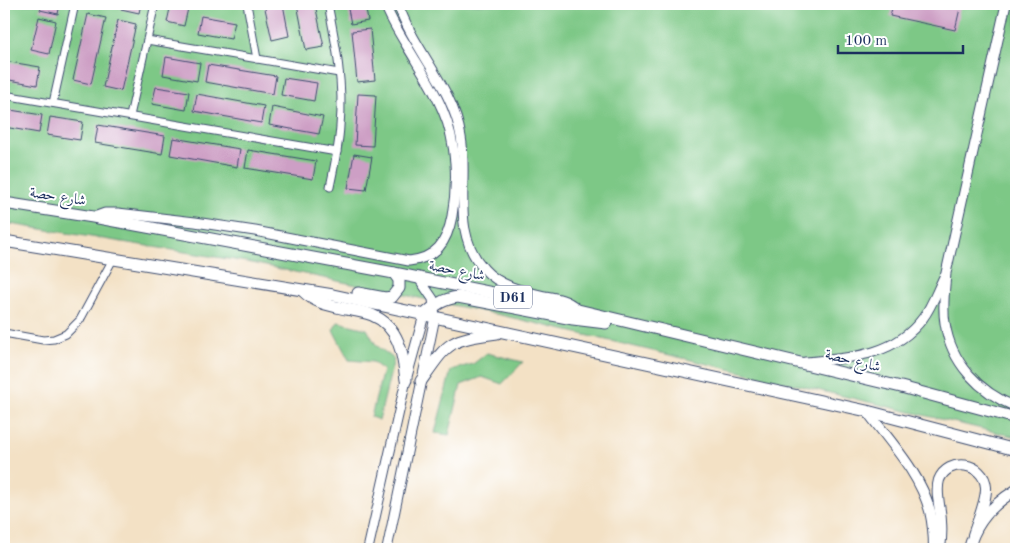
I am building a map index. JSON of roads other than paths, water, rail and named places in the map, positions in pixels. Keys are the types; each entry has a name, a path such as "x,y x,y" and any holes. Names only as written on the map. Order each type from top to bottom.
{"main road":[{"name":"شارع حصة","path":"4,203 93,217 418,277 578,310 798,362 1016,418"},
{"name":"D61","path":"4,241 431,312 504,332 867,411 1016,450"},
{"path":"333,295 346,291 385,298 392,296 399,288 399,282 394,273"},
{"path":"302,290 321,303 370,314 380,319 388,326 400,346 406,380"},
{"path":"431,312 447,298 458,297 587,321 630,322"},
{"path":"421,381 441,353 455,341 468,337 504,332"},
{"path":"867,411 912,472 923,491 930,512 934,549"},
{"path":"940,549 942,523 938,485 945,472 958,465 966,465 979,472 986,486 986,493 969,549"},
{"path":"972,535 985,516 1016,490"}],"street":[{"path":"53,103 75,4"},
{"path":"130,116 155,4"},
{"path":"247,4 257,59"},
{"path":"328,4 339,73 340,125 330,187"},
{"path":"93,217 105,213 118,213 195,222 255,231 408,261 422,258 435,252 448,234 453,210 455,175 450,130 440,105 385,4"},
{"path":"398,4 412,33 446,92 457,117 464,158 463,225 474,256 485,270 499,281 521,290 565,301 578,310"},
{"path":"1006,4 946,273 944,306 945,323 953,351 959,363 972,379 987,392 1016,407"},
{"path":"147,40 339,73"},
{"path":"4,95 337,152"},
{"path":"4,333 43,340 54,340 66,334 80,320 113,259"},
{"path":"798,362 864,356 890,346 923,319 946,273"},
{"path":"387,549 412,431 431,312 430,294 418,277"},
{"path":"368,549 406,380 431,312"}]}
